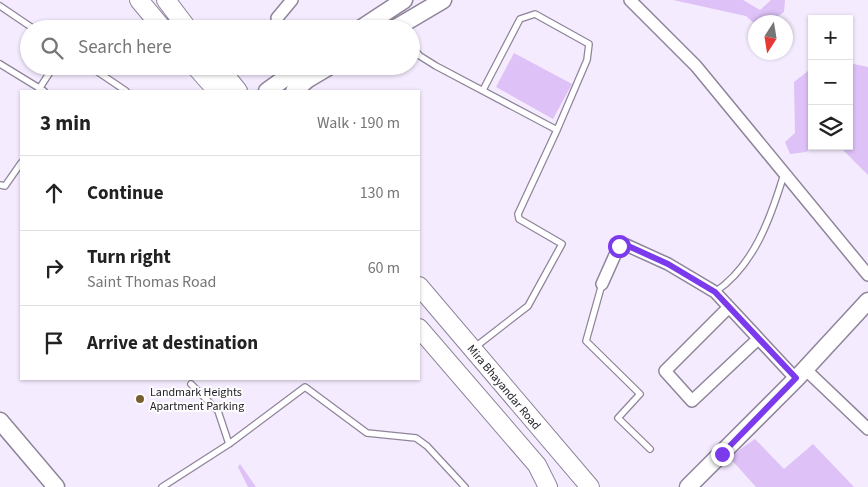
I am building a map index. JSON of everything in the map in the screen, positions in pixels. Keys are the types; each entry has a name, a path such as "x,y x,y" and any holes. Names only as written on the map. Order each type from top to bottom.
{"main road":[{"path":"129,0 146,20"},
{"path":"139,0 156,20"},
{"path":"166,0 181,20"},
{"path":"174,0 190,20"},
{"path":"189,75 201,90"},
{"path":"203,75 216,90"},
{"path":"225,75 237,90"},
{"path":"233,75 245,90"},
{"name":"Mira Bhayandar Road","path":"420,287 584,480"},
{"path":"420,299 548,449 584,480"},
{"path":"420,329 537,465 543,486"},
{"path":"420,340 543,486"}],"street":[{"path":"277,18 292,0"},
{"path":"374,20 406,0 416,15"},
{"path":"408,20 443,0"},
{"path":"630,0 696,66 868,275"},
{"path":"268,90 289,75"},
{"path":"295,90 317,75"},
{"path":"602,284 619,246 626,245 668,264 715,292 758,339 868,429"},
{"path":"688,487 800,374 868,301"},
{"path":"729,307 665,371 692,401 758,339"},
{"path":"0,421 56,487"}],"lane":[{"path":"0,6 21,20"},
{"path":"473,350 528,306 562,244 519,219 518,214 587,60 589,44 535,14 520,19 483,90"},
{"path":"420,56 557,130"},
{"path":"0,64 42,90 50,75"},
{"path":"102,75 125,90"},
{"path":"0,185 5,186 9,183 20,166"},
{"path":"715,292 723,286 757,246 785,172"},
{"path":"602,284 586,341 640,394 618,418 650,448"},
{"path":"191,384 218,411 229,444"},
{"path":"162,487 229,444 305,387 367,433 416,438 427,446 465,487"}],"shaded area":[{"path":"673,0 743,0 760,10 771,0 785,0 784,12 780,15 748,15 748,18"},
{"path":"514,53 572,84 553,119 496,87"},
{"path":"853,64 868,67 868,175 843,150 853,150"},
{"path":"808,71 809,150 790,154 785,142 795,133 794,82"},
{"path":"755,439 784,469 813,444 854,487 756,487 729,457"},
{"path":"240,464 256,487 248,487 238,467"}],"place":[{"name":"Landmark Heights Apartment Parking","path":"140,399"}],"route":[{"path":"619,246 626,245 668,264 715,292 796,378 722,454"}]}
